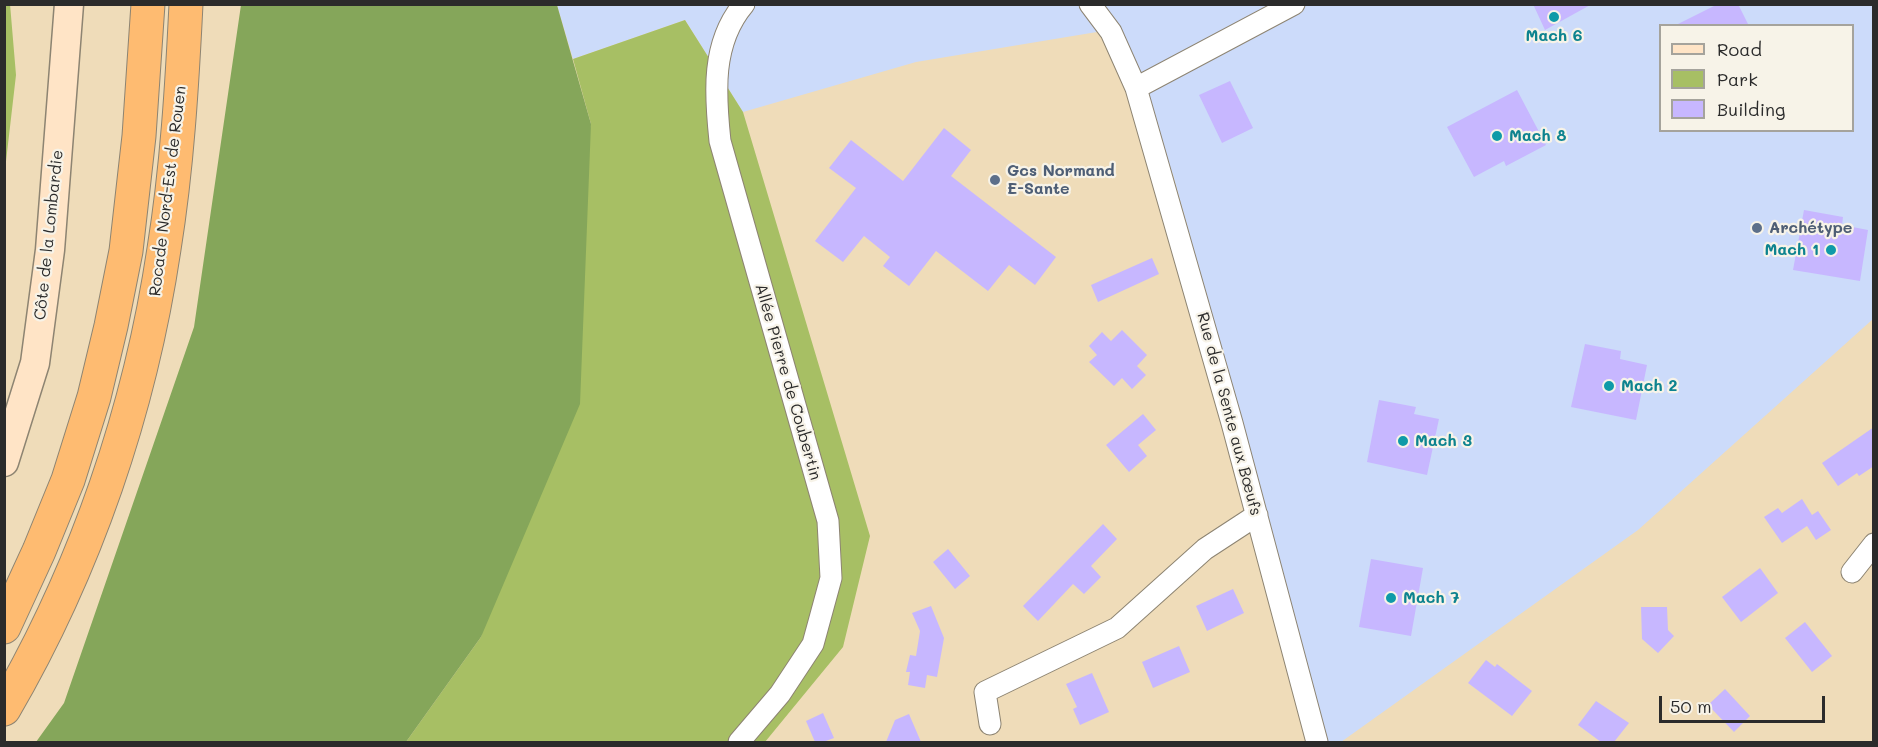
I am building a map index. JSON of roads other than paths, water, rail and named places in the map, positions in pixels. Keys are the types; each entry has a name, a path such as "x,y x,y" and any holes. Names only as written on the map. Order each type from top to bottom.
{"highway":[{"path":"4,627 68,480 94,397 111,326 126,251 133,194 148,4"},
{"name":"Rocade Nord-Est de Rouen","path":"4,709 20,682 66,589 99,508 132,402 165,248 183,63 186,4"},
{"path":"183,63 197,4"}],"main road":[{"name":"Côte de la Lombardie","path":"4,462 35,363 50,250 69,4"}],"street":[{"name":"Allée Pierre de Coubertin","path":"739,742 780,694 813,644 831,578 828,521 720,141 715,100 721,44 744,4"},
{"name":"Rue de la Sente aux Bœufs","path":"1090,4 1111,32 1136,88 1229,412 1317,742"},
{"path":"1136,88 1294,4"},
{"path":"990,724 985,692 1117,628 1205,549 1257,515"},
{"path":"1852,572 1874,543"}],"place":[{"name":"Mach 6","path":"1554,17"},
{"name":"Mach 8","path":"1497,136"},
{"name":"Gcs Normand E-Sante","path":"995,180"},
{"name":"Archétype","path":"1757,228"},
{"name":"Mach 1","path":"1831,250"},
{"name":"Mach 2","path":"1609,386"},
{"name":"Mach 3","path":"1403,441"},
{"name":"Mach 7","path":"1391,598"}]}
